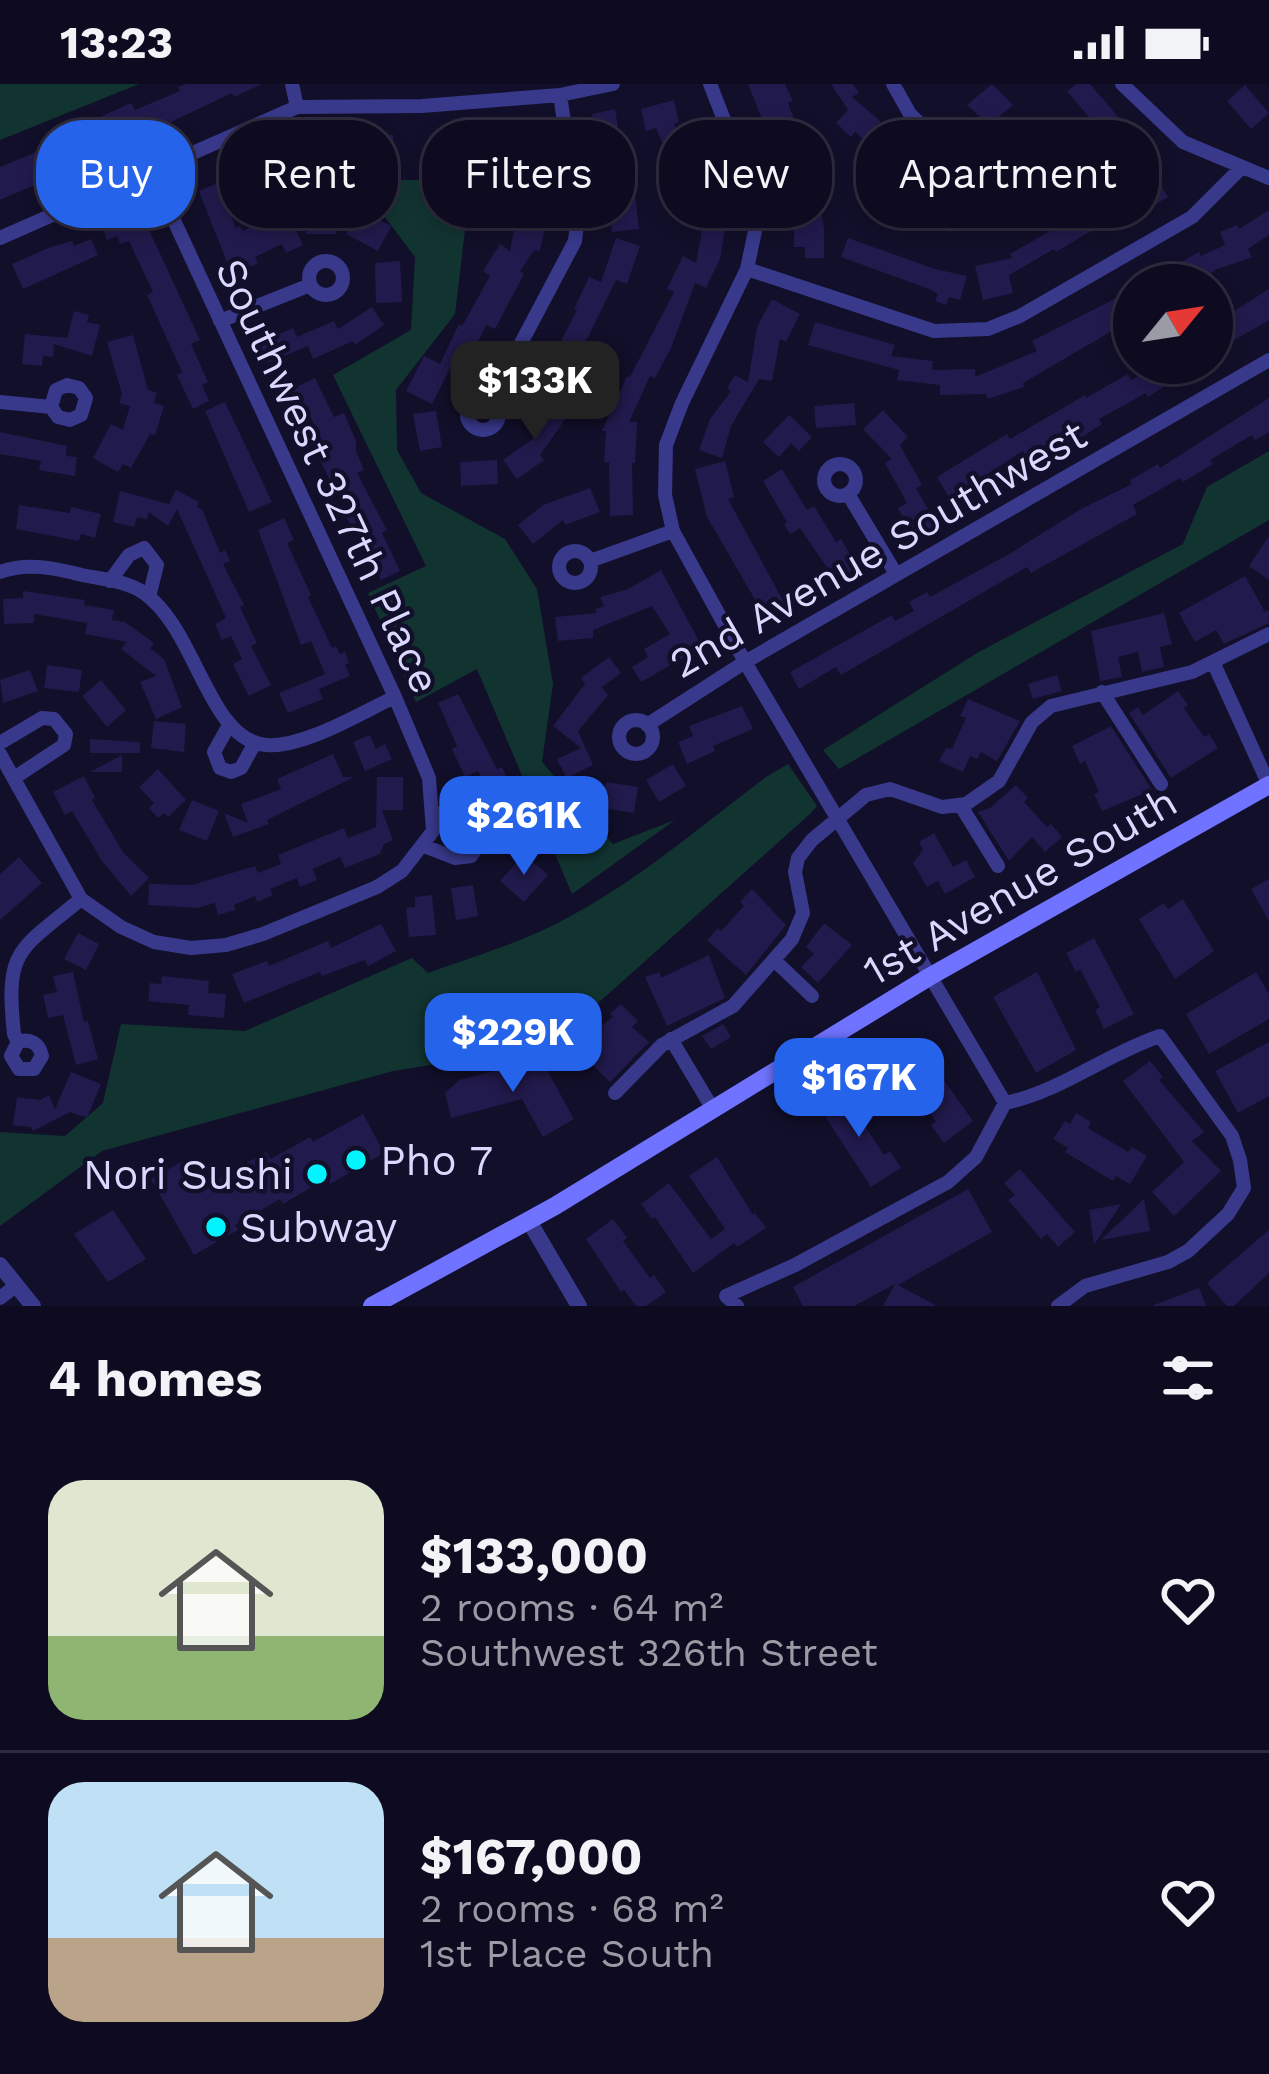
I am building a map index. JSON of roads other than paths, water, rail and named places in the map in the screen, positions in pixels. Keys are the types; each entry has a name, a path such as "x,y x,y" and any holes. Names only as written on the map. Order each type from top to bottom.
{"main road":[{"name":"1st Avenue South","path":"372,1306 529,1221 929,977 1269,785"}],"street":[{"path":"292,84 297,106"},
{"path":"195,151 297,106 422,106 560,95 613,84"},
{"path":"710,84 753,194 754,231 747,269 666,445 665,495 673,531 1005,1103"},
{"path":"893,84 916,120"},
{"path":"1123,84 1183,142 1269,178"},
{"path":"490,400 575,241 578,215 560,95"},
{"path":"747,269 934,331 988,329 1020,316 1192,217 1242,167"},
{"path":"0,238 36,222"},
{"name":"Southwest 327th Place","path":"177,228 395,697 429,778 434,812"},
{"path":"220,321 310,285"},
{"name":"2nd Avenue Southwest","path":"647,724 745,662 1269,360"},
{"path":"0,402 51,407"},
{"path":"848,494 896,574"},
{"path":"590,562 673,531"},
{"path":"110,581 129,556 144,548 157,566 149,597"},
{"path":"0,572 27,566 62,570 141,590 182,634 228,727 242,740 290,745 395,697"},
{"path":"615,1093 671,1039 725,1013 774,960 801,921 795,872 798,858 866,795 883,789 938,806 961,806 999,781 1032,722 1045,710 1065,700 1176,677 1214,664 1269,634"},
{"path":"1214,664 1269,785"},
{"path":"1102,692 1161,784"},
{"path":"0,743 42,718 54,719 66,734 64,745 14,778"},
{"path":"228,727 214,752 216,764 225,771 242,768 256,743"},
{"path":"2,760 81,899 154,942 190,948 226,945 377,887 402,871 423,848 433,831 434,812 472,832 477,847 461,860 423,848"},
{"path":"961,806 998,866"},
{"path":"18,1042 9,988 15,964 22,950 81,899"},
{"path":"774,960 812,996"},
{"path":"1005,1103 1031,1098 1119,1051 1160,1036 1232,1136 1244,1177 1238,1199 1188,1251 1168,1262 1085,1286 1058,1306"},
{"path":"671,1039 714,1111"},
{"path":"731,1301 948,1182 976,1157 1005,1103"},
{"path":"529,1221 579,1306"},
{"path":"0,1265 33,1306"},
{"path":"0,1298 16,1285"}],"place":[{"name":"Pho 7","path":"356,1160"},
{"name":"Nori Sushi","path":"317,1174"},
{"name":"Subway","path":"216,1227"}]}
